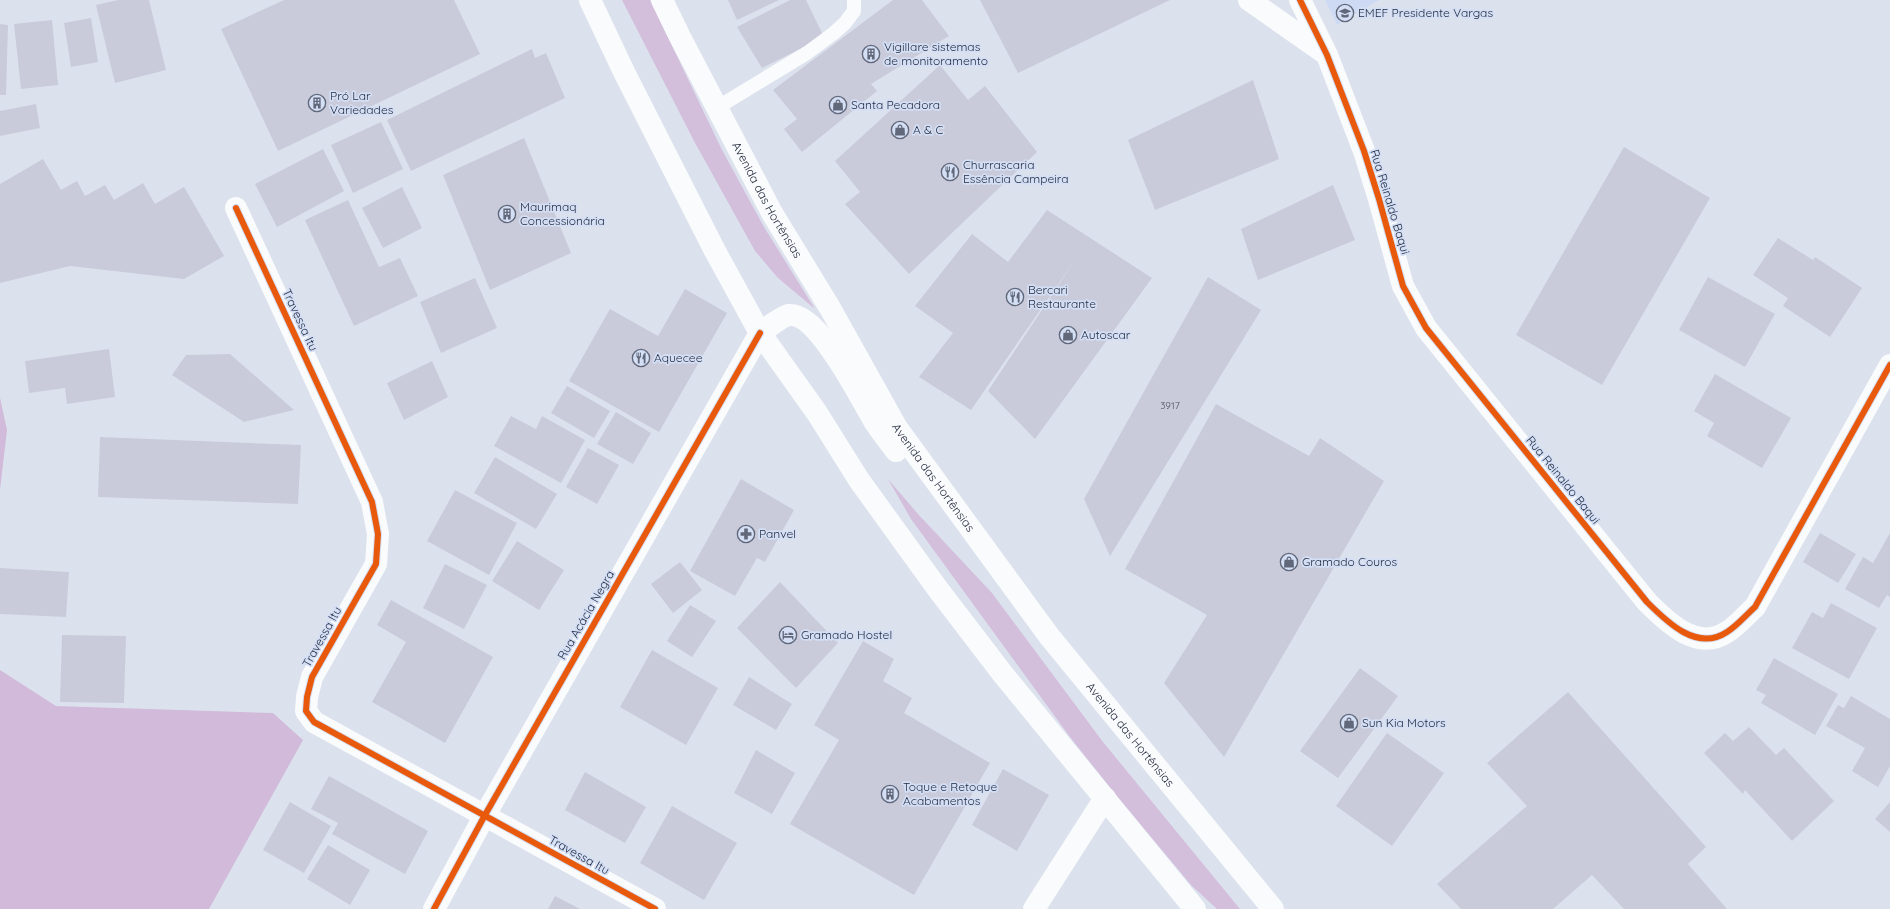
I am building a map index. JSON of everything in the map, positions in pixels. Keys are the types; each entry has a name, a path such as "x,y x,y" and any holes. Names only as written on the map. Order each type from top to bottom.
{"street":[{"path":"590,0 624,72 715,251 760,333 817,413 859,480 937,588 1002,673 1195,909"},
{"name":"Avenida das Hortênsias","path":"662,0 772,213 830,308 896,428 1049,636 1273,909"},
{"path":"1249,0 1327,55"},
{"name":"Rua Reinaldo Baqui","path":"1300,0 1327,55 1364,151 1403,286 1426,328 1647,602 1668,623 1683,632 1705,640 1726,633 1755,607 1890,365"},
{"name":"Travessa Itu","path":"236,208 372,502 378,534 376,564 312,677 307,697 306,711 314,722 655,909"},
{"path":"760,333 788,315 800,317 813,326 840,361 877,424 925,490 993,559"},
{"name":"Rua Acácia Negra","path":"434,909 485,815 760,333"},
{"path":"1034,909 1105,798"}],"lane":[{"path":"718,107 807,52 834,33 845,23 854,11 854,0"}],"shaded area":[{"path":"622,0 650,0 722,150 764,227 815,309 778,278 755,251 694,141"},
{"name":"EMEF Presidente Vargas","path":"1325,0 1379,0 1337,25"},
{"path":"0,398 7,430 0,490"},
{"path":"888,479 918,514 992,593 1103,742 1240,909 1217,909 1192,886 1116,795 1070,737 911,519"},
{"path":"0,670 56,706 273,713 303,740 209,909 0,909"}],"building":[{"path":"118,0 149,0 166,70 115,83 96,5"},
{"name":"Pró Lar Variedades","path":"284,0 454,0 480,54 278,151 221,29"},
{"path":"728,0 779,0 737,20"},
{"path":"790,0 806,0 824,37 762,68 737,27"},
{"name":"Vigillare sistemas de monitoramento","path":"893,0 922,0 949,36 871,84 877,91 802,152 784,129 797,119 773,90"},
{"path":"980,0 1170,0 1018,73"},
{"path":"91,18 98,62 71,67 64,23"},
{"path":"52,20 58,85 21,89 14,24"},
{"path":"0,24 8,25 6,95 0,95"},
{"path":"532,49 535,58 546,53 565,98 411,171 387,120"},
{"name":"Churrascaria Essência Campeira","path":"940,65 968,100 985,86 1037,152 909,274 845,204 860,192 835,161"},
{"path":"1253,80 1279,159 1155,210 1128,140"},
{"path":"36,104 40,128 0,136 0,111"},
{"path":"381,122 403,169 353,193 331,145"},
{"name":"Maurimaq Concessionária","path":"524,138 571,253 490,290 443,175"},
{"path":"1624,147 1710,198 1602,385 1516,335"},
{"path":"323,149 344,191 277,227 255,184"},
{"path":"43,159 61,190 77,181 85,196 105,185 114,200 143,183 155,204 184,187 224,256 184,279 70,266 0,283 0,184"},
{"path":"1333,185 1355,240 1258,280 1241,229"},
{"path":"402,187 422,228 383,248 362,208"},
{"path":"348,200 379,267 400,258 418,296 354,326 305,220"},
{"path":"1047,210 1152,278 1035,439 988,391 1075,260 971,410 919,377 953,333 915,306 972,234 1008,262"},
{"path":"1778,238 1813,260 1815,257 1862,288 1830,337 1783,306 1788,298 1753,275"},
{"path":"1208,277 1261,310 1110,556 1084,499"},
{"path":"1708,277 1775,314 1745,367 1679,330"},
{"path":"475,278 497,328 441,353 420,302"},
{"name":"Aquecee","path":"685,289 727,313 659,432 569,381 610,309 658,336"},
{"path":"109,349 115,397 67,404 65,388 29,393 25,361"},
{"path":"230,354 294,410 244,422 172,375 186,355"},
{"path":"432,361 448,397 404,420 387,383"},
{"path":"1715,374 1791,418 1762,468 1707,436 1714,423 1694,411"},
{"path":"567,386 610,411 594,438 551,413"},
{"path":"1216,404 1309,456 1320,438 1384,481 1224,757 1164,683 1207,615 1125,569"},
{"path":"616,412 651,433 633,464 597,444"},
{"path":"511,416 536,429 542,416 585,440 561,483 494,446"},
{"path":"100,437 301,445 298,504 98,497"},
{"path":"588,448 619,465 597,504 566,487"},
{"path":"495,457 557,494 536,529 474,493"},
{"name":"Panvel","path":"741,479 794,510 765,562 757,558 735,596 690,571"},
{"path":"455,490 517,523 489,575 427,541"},
{"path":"1820,533 1856,554 1838,583 1803,562"},
{"path":"1890,533 1890,597 1887,595 1879,608 1845,589 1863,557 1873,563"},
{"path":"517,541 564,570 539,610 492,581"},
{"path":"680,562 702,590 673,613 651,584"},
{"path":"445,564 487,585 464,629 423,608"},
{"path":"0,568 69,572 66,617 0,614"},
{"name":"Gramado Hostel","path":"780,582 838,643 796,688 737,628"},
{"path":"391,600 493,657 445,743 372,702 406,642 377,625"},
{"path":"1831,603 1877,628 1849,679 1792,648 1812,612 1823,618"},
{"path":"690,605 716,621 692,657 667,641"},
{"path":"62,635 126,636 124,703 60,702"},
{"name":"Toque e Retoque Acabamentos","path":"863,641 894,659 883,681 912,698 904,713 990,763 914,895 790,824 839,740 814,725"},
{"path":"652,650 718,688 686,745 620,707"},
{"path":"1774,658 1838,694 1815,735 1761,703 1766,695 1756,690"},
{"name":"Sun Kia Motors","path":"1360,668 1398,696 1338,778 1300,751"},
{"path":"749,677 792,704 776,730 733,705"},
{"path":"1568,692 1706,847 1688,864 1727,909 1624,909 1592,875 1553,909 1461,909 1437,884 1527,806 1487,763"},
{"path":"1851,696 1890,719 1890,766 1878,787 1852,771 1865,748 1826,726 1838,705 1844,708"},
{"path":"1749,727 1776,755 1784,748 1834,801 1792,841 1745,790 1743,794 1704,753 1725,733 1733,741"},
{"path":"1387,733 1444,773 1392,846 1336,806"},
{"path":"756,750 795,773 772,814 734,793"},
{"path":"1003,769 1049,795 1017,851 972,825"},
{"path":"585,772 646,807 625,843 565,810"},
{"path":"329,776 428,831 405,874 332,834 338,823 311,809"},
{"path":"290,802 331,826 304,873 263,850"},
{"path":"1890,802 1890,832 1875,819"},
{"path":"672,806 737,843 704,900 640,863"},
{"path":"328,845 370,870 350,905 307,879"},
{"path":"555,896 580,909 548,909"}],"cycle path":[{"path":"1300,0 1327,55 1364,151 1403,286 1426,328 1647,602 1673,626 1694,637 1705,639 1716,637 1731,630 1755,607 1890,365"},
{"path":"236,208 372,502 378,534 376,564 312,677 307,697 306,711 314,722 655,909"},
{"path":"434,909 485,815 760,333"}],"place":[{"name":"EMEF Presidente Vargas","path":"1345,13"},
{"name":"Vigillare sistemas de monitoramento","path":"871,54"},
{"name":"Pró Lar Variedades","path":"317,103"},
{"name":"Santa Pecadora","path":"838,105"},
{"name":"A & C","path":"900,130"},
{"name":"Churrascaria Essência Campeira","path":"950,172"},
{"name":"Maurimaq Concessionária","path":"507,214"},
{"name":"Bercari Restaurante","path":"1015,297"},
{"name":"Autoscar","path":"1068,335"},
{"name":"Aquecee","path":"641,358"},
{"name":"Panvel","path":"746,534"},
{"name":"Gramado Couros","path":"1289,562"},
{"name":"Gramado Hostel","path":"788,635"},
{"name":"Sun Kia Motors","path":"1349,723"},
{"name":"Toque e Retoque Acabamentos","path":"890,794"}]}
